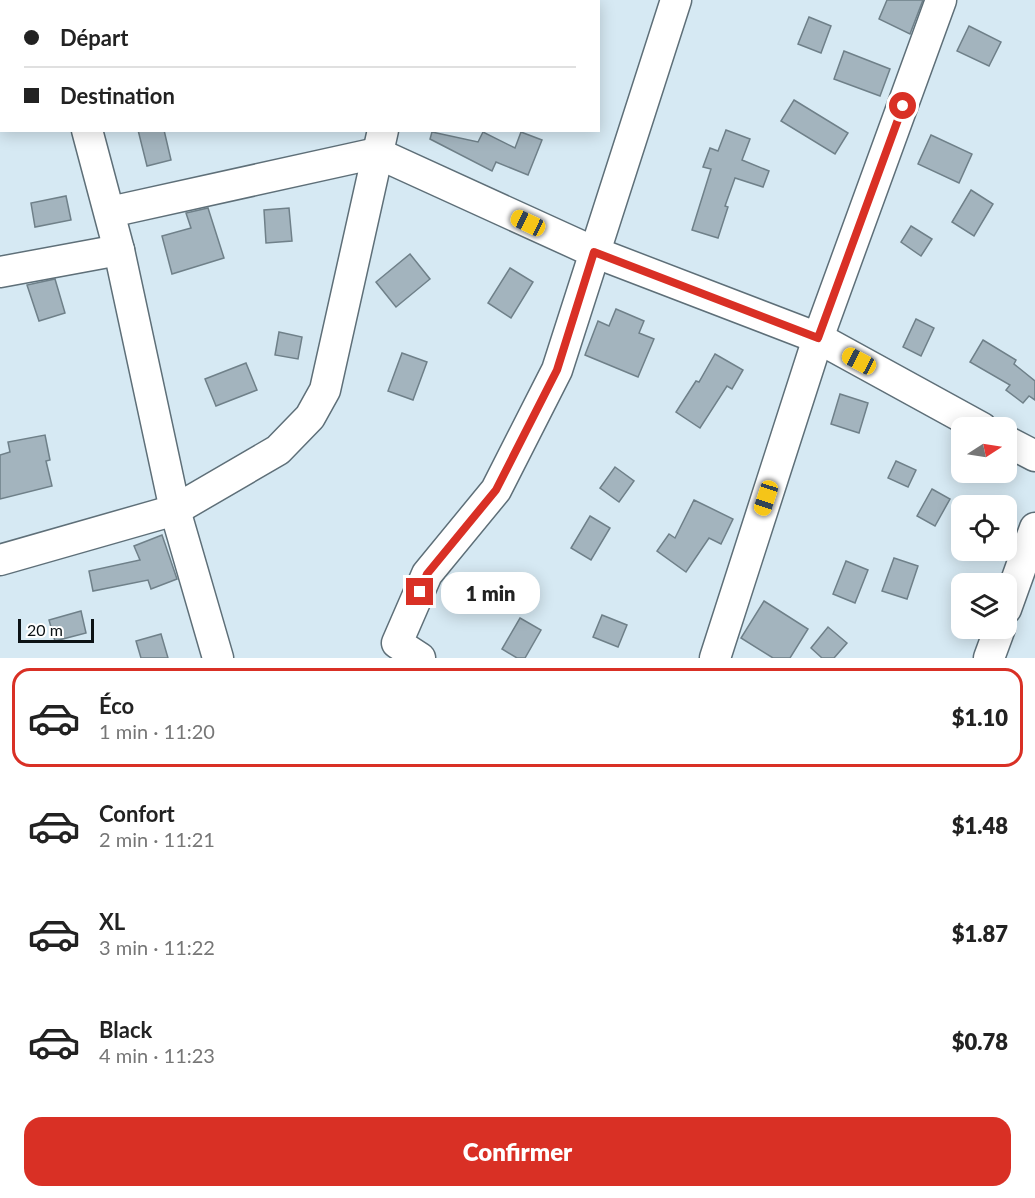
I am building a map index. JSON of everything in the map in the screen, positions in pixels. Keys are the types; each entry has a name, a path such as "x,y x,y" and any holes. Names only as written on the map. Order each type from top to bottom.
{"street":[{"path":"420,658 397,643 427,574 496,490 557,370 676,0"},
{"path":"715,658 818,338 941,0"},
{"path":"88,132 119,250 175,510 218,658"},
{"path":"0,560 175,510 278,450 310,417 325,390 380,142"},
{"path":"110,212 380,142 594,252 818,338 962,417"},
{"path":"0,272 119,250"},
{"path":"1017,447 1035,456"},
{"path":"1017,578 1035,528"},
{"path":"989,658 995,639"}],"building":[{"path":"887,0 923,0 910,34 879,19"},
{"path":"809,17 831,26 821,53 798,44"},
{"path":"969,26 1001,42 989,66 957,51"},
{"path":"844,51 890,69 880,96 834,79"},
{"path":"794,100 848,133 835,154 781,121"},
{"path":"726,130 750,139 742,160 769,171 763,187 735,178 725,206 728,207 718,238 692,230 711,169 703,167 710,148 718,151"},
{"path":"138,132 164,132 171,160 147,166"},
{"path":"432,132 478,142 483,132 515,148 521,132 542,140 528,175 496,162 492,171 430,139"},
{"path":"931,135 972,154 959,183 918,164"},
{"path":"971,190 993,204 974,236 952,222"},
{"path":"66,196 71,220 35,227 31,203"},
{"path":"208,208 224,258 172,274 162,236 191,228 186,213"},
{"path":"289,208 292,241 266,243 264,210"},
{"path":"911,226 932,239 921,256 901,242"},
{"path":"410,254 430,279 396,307 376,282"},
{"path":"510,268 533,282 511,318 488,303"},
{"path":"55,279 65,313 39,321 27,285"},
{"path":"616,309 644,321 639,333 654,339 638,377 585,355 598,321 609,326"},
{"path":"916,319 934,328 921,356 903,347"},
{"path":"279,332 302,337 298,359 275,355"},
{"path":"983,340 1016,360 1014,364 1035,381 1035,400 1029,396 1023,403 1006,390 1010,385 970,362"},
{"path":"402,353 427,362 413,400 388,391"},
{"path":"715,354 743,370 732,389 727,386 700,428 676,412 696,381 699,382"},
{"path":"246,363 257,390 216,406 205,379"},
{"path":"840,394 868,403 859,433 831,424"},
{"path":"45,435 50,460 46,461 52,486 0,499 0,455 10,452 8,442"},
{"path":"896,461 916,470 908,487 888,478"},
{"path":"615,467 634,481 619,502 600,488"},
{"path":"932,489 950,499 935,526 917,516"},
{"path":"694,500 733,519 721,544 709,538 686,572 657,551 669,534 675,538"},
{"path":"590,516 610,528 591,560 571,548"},
{"path":"162,535 177,579 151,589 148,580 93,591 89,571 140,560 134,546"},
{"path":"894,558 918,566 907,599 882,591"},
{"path":"846,561 868,570 855,603 833,594"},
{"path":"764,601 808,629 790,658 773,658 741,638"},
{"path":"81,611 86,633 55,641 49,620"},
{"path":"602,615 627,625 618,647 593,637"},
{"path":"520,618 541,630 525,658 517,658 502,649"},
{"path":"828,627 847,643 834,658 822,658 811,648"},
{"path":"161,634 168,658 141,658 136,641"}],"route":[{"path":"420,592 427,574 496,490 557,370 594,252 818,338 903,106"}]}
